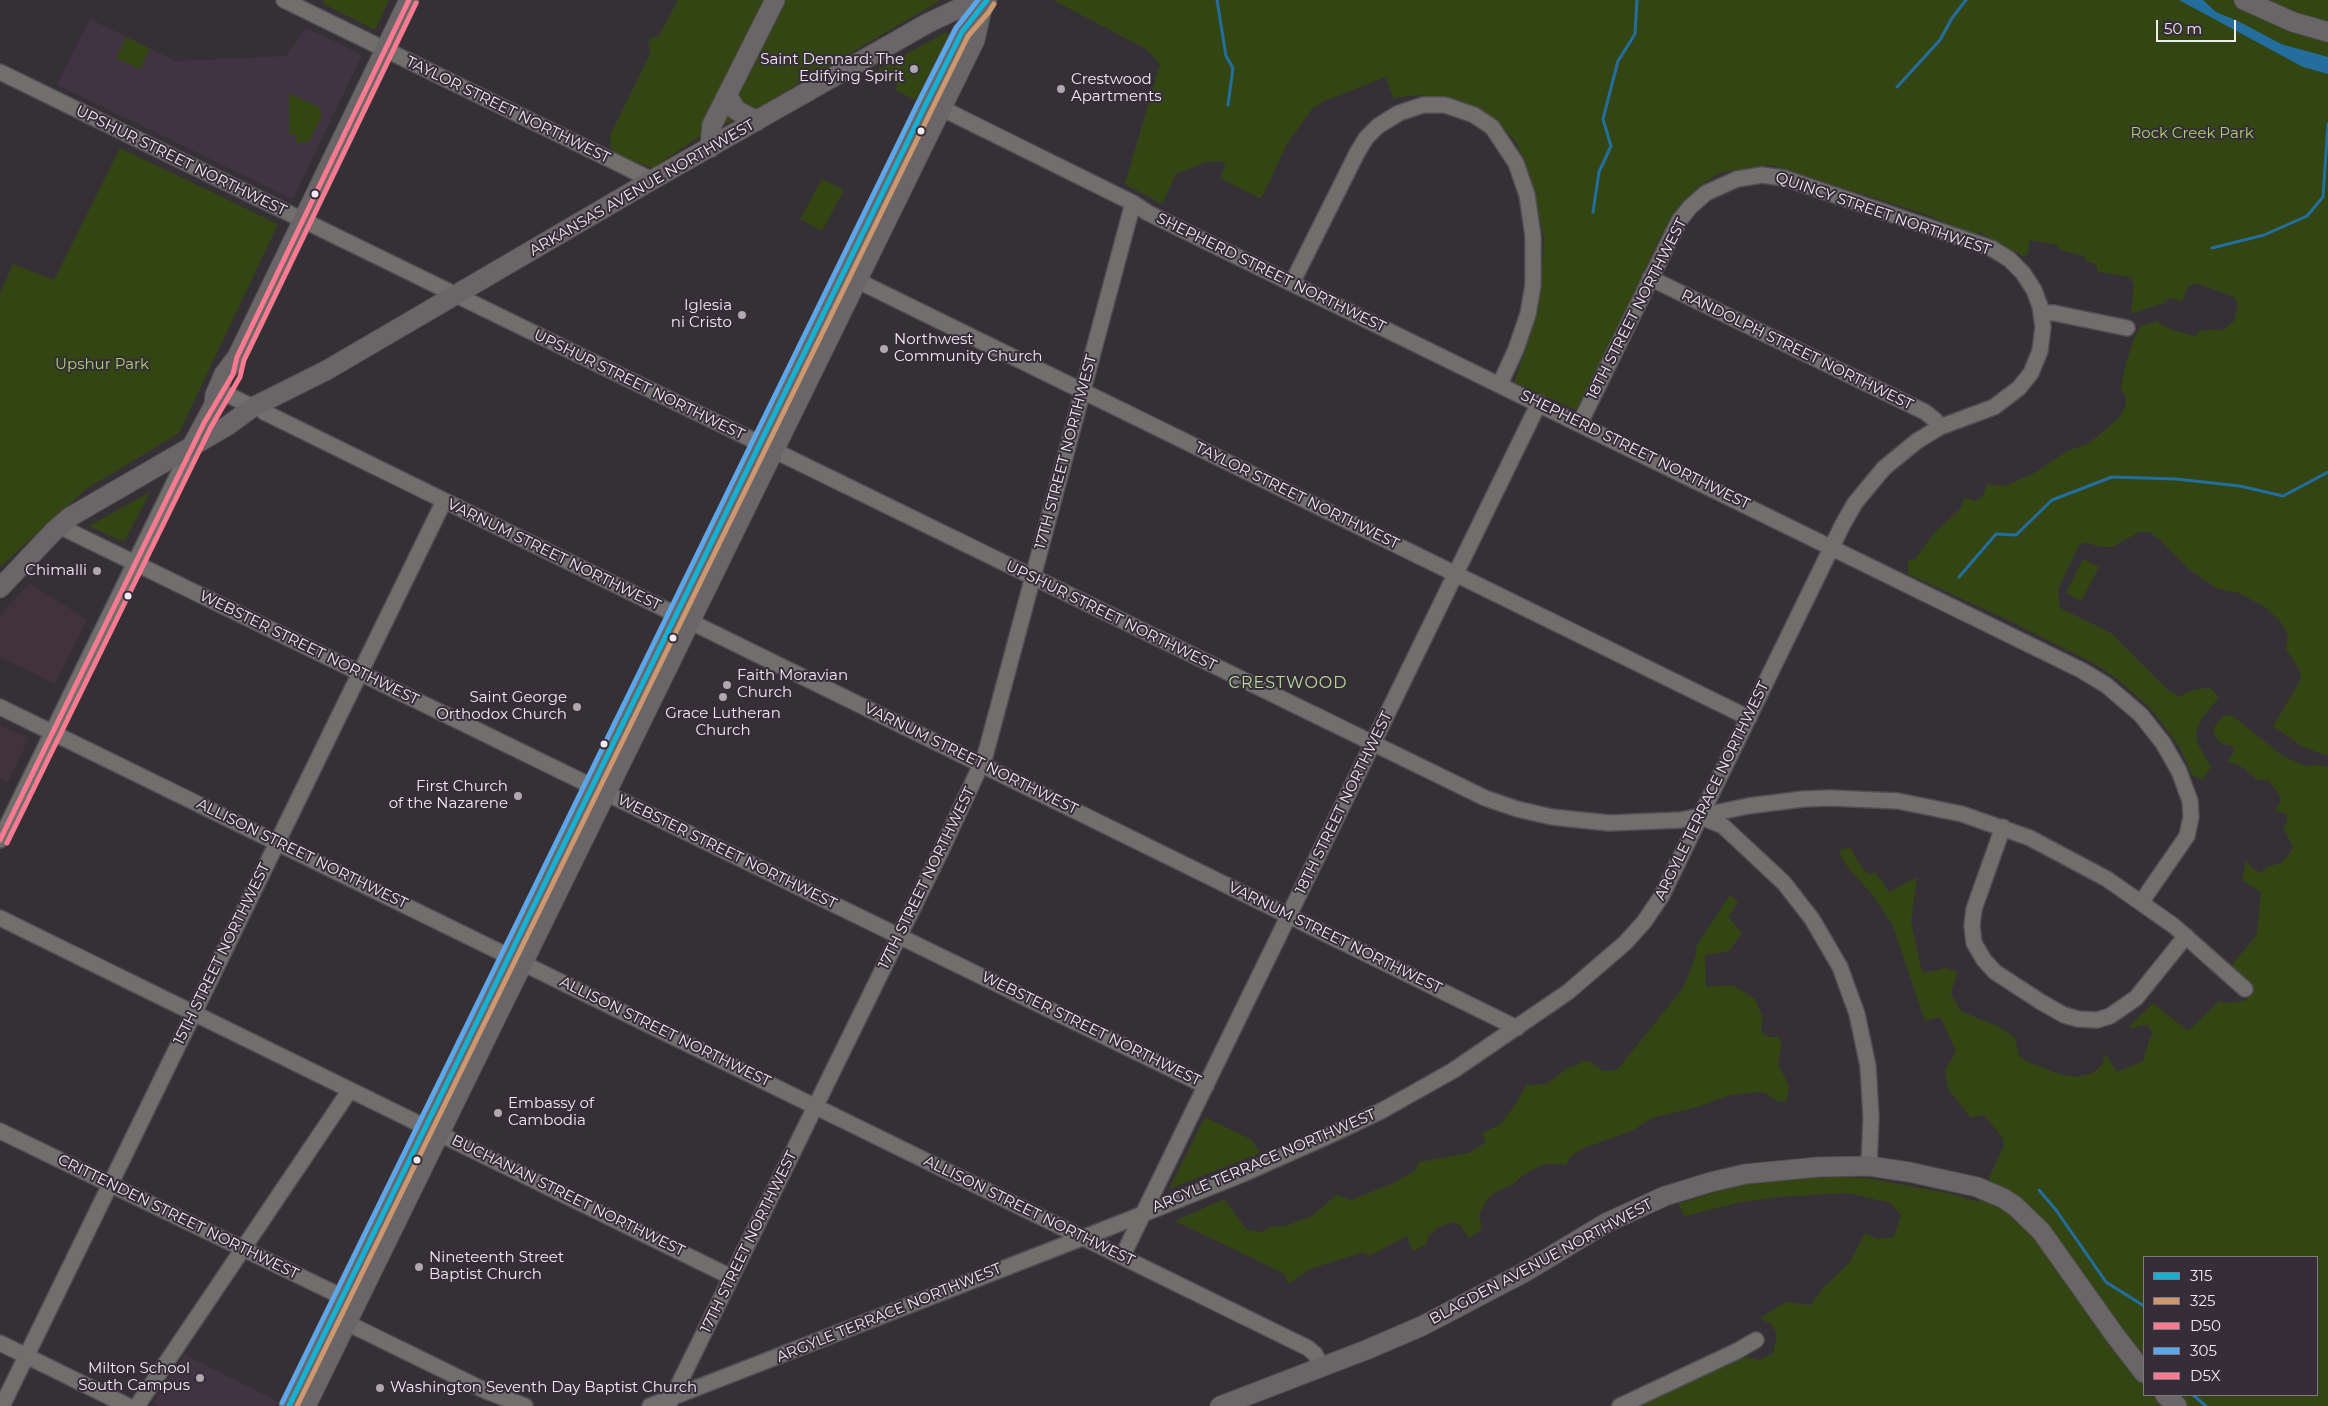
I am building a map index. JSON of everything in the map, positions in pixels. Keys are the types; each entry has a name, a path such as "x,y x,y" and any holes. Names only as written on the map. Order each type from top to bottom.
{"main road":[{"path":"192,446 219,399 215,395 224,374 236,357 410,0"},
{"path":"710,148 711,129 774,0"},
{"path":"2244,0 2288,20 2328,32"},
{"name":"ARKANSAS AVENUE NORTHWEST","path":"0,588 59,526 76,513 227,426 233,428 258,410 275,407 306,382 652,180 949,12 966,5 984,5"},
{"path":"289,1406 350,1300 768,448 934,105 962,32 984,5"},
{"path":"727,95 736,110 757,122"},
{"name":"BLAGDEN AVENUE NORTHWEST","path":"1220,1406 1322,1368 1422,1326 1510,1280 1606,1223 1665,1196 1710,1182 1746,1174 1791,1168 1868,1166 1945,1179 1977,1187 1995,1194 2015,1206 2041,1231 2143,1372"},
{"path":"306,1406 340,1319"},
{"path":"2166,1396 2177,1406"}],"street":[{"name":"TAYLOR STREET NORTHWEST","path":"284,0 652,180"},
{"name":"UPSHUR STREET NORTHWEST","path":"0,72 1373,745 1485,798 1538,814 1573,820 1609,823 1662,822 1748,806 1803,799 1860,798 1898,801 1970,816 2003,827 2065,855 2142,901 2186,936 2245,989"},
{"name":"SHEPHERD STREET NORTHWEST","path":"934,105 1133,203 1148,213 2081,670 2118,695 2148,722 2164,743 2188,791 2191,817 2187,836 2182,846 2142,901"},
{"path":"1292,283 1357,153 1366,138 1378,126 1399,112 1423,105 1446,105 1474,115 1498,134 1516,163 1527,195 1533,236 1533,285 1528,314 1516,349 1500,384"},
{"name":"QUINCY STREET NORTHWEST","path":"1725,183 1753,176 1779,177 1980,244 2005,257 2023,273 2036,294 2042,313"},
{"name":"18TH STREET NORTHWEST","path":"1580,423 1672,233 1686,212 1700,198 1725,183"},
{"name":"17TH STREET NORTHWEST","path":"671,1402 982,764 1133,203"},
{"name":"TAYLOR STREET NORTHWEST","path":"851,277 1749,718"},
{"name":"RANDOLPH STREET NORTHWEST","path":"1650,278 1925,412 1940,427"},
{"path":"2042,313 2054,313 2127,328"},
{"name":"ARGYLE TERRACE NORTHWEST","path":"671,1402 1277,1159 1383,1110 1454,1070 1568,992 1610,957 1635,932 1654,909 1666,889 1855,503 1875,477 1908,447 1940,427 1994,407 2019,388 2031,373 2038,358 2043,331 2042,313"},
{"name":"VARNUM STREET NORTHWEST","path":"219,399 258,410 1290,914 1517,1028"},
{"name":"18TH STREET NORTHWEST","path":"1122,1257 1457,575 1539,403"},
{"path":"0,840 192,446"},
{"name":"15TH STREET NORTHWEST","path":"2,1406 444,501"},
{"name":"WEBSTER STREET NORTHWEST","path":"59,526 1206,1086"},
{"name":"ALLISON STREET NORTHWEST","path":"0,707 1308,1348 1315,1354 1322,1368"},
{"path":"1701,816 1722,826 1792,892 1820,930 1840,967 1857,1014 1868,1066 1871,1117 1868,1166"},
{"path":"2003,827 1976,905 1972,922 1972,935 1979,954 1992,969 2036,1000 2078,1019 2097,1020 2110,1016 2136,998 2186,936"},
{"name":"BUCHANAN STREET NORTHWEST","path":"0,918 731,1276"},
{"path":"137,1406 244,1250 350,1090"},
{"name":"CRITTENDEN STREET NORTHWEST","path":"0,1130 350,1300"},
{"path":"340,1319 486,1392 525,1406"},
{"path":"1620,1406 1737,1351 1756,1340"},
{"path":"0,1343 128,1406"},
{"path":"650,1406 671,1402"}],"shaded area":[{"path":"90,19 176,61 286,56 306,28 362,55 293,199 57,85"},
{"path":"30,583 87,620 55,684 0,657 0,615"},
{"path":"0,725 29,738 8,782 0,778"},
{"name":"Milton School South Campus","path":"184,1355 278,1402 276,1406 159,1406 153,1403"}],"green space":[{"path":"324,0 389,0 375,30 322,3"},
{"path":"678,0 941,0 759,107 694,140 653,168 626,159 611,149 610,135 649,56 651,49 648,43 651,38 658,37"},
{"name":"Rock Creek Park","path":"1053,0 2328,0 2328,756 2303,747 2273,726 2301,679 2299,669 2286,649 2288,635 2280,621 2265,607 2239,593 2218,589 2190,570 2160,540 2149,532 2139,532 2112,547 2100,547 2085,542 2079,545 2058,590 2060,608 2111,633 2168,690 2179,697 2190,691 2209,687 2217,695 2218,699 2201,719 2196,732 2198,744 2211,767 2202,780 2192,775 2180,747 2151,709 2120,681 2097,665 2006,619 1908,574 1908,560 1915,559 1934,533 1960,509 1964,498 1976,501 1983,495 1987,484 2005,486 2034,473 2069,450 2088,444 2120,417 2126,404 2126,396 2121,386 2127,359 2135,336 2141,326 2156,321 2172,330 2195,336 2200,330 2207,331 2211,329 2221,331 2234,321 2238,304 2234,297 2196,283 2188,287 2182,301 2169,298 2164,303 2133,313 2131,311 2134,286 2131,277 2098,272 2096,264 2086,261 2084,256 2060,250 2057,245 2030,240 2028,254 2023,256 1979,232 1975,235 1928,215 1771,165 1740,169 1719,173 1702,184 1681,203 1667,224 1636,292 1576,410 1514,382 1528,342 1541,287 1544,237 1530,176 1516,142 1493,118 1461,101 1417,95 1393,98 1386,77 1324,101 1312,109 1287,144 1261,199 1220,178 1226,164 1220,161 1206,162 1176,174 1162,204 1125,184 1160,64 1146,49"},
{"path":"946,32 949,34 916,100 895,90 898,84 883,77 876,71"},
{"path":"126,37 150,49 140,69 116,58"},
{"path":"289,93 319,107 322,116 309,142 296,143 296,134 289,134"},
{"name":"Upshur Park","path":"120,148 278,224 179,433 86,489 0,567 0,294 13,264 54,280"},
{"path":"822,179 844,190 822,231 800,219"},
{"path":"150,492 124,542 89,526"},
{"path":"2083,559 2099,567 2081,601 2066,593"},
{"path":"2224,716 2233,716 2284,757 2306,766 2328,767 2328,1406 1639,1406 1726,1364 1744,1357 1760,1360 1773,1353 1777,1336 1772,1324 1760,1318 1786,1302 1811,1305 1824,1287 1850,1262 1865,1233 1877,1239 1894,1237 1901,1215 1891,1203 1848,1193 1778,1197 1742,1202 1685,1216 1678,1204 1724,1189 1767,1179 1820,1176 1866,1178 1948,1193 1978,1202 2004,1145 2002,1137 1985,1116 1971,1118 1948,1089 1945,1070 1956,1051 1939,1017 1925,1021 1893,926 1874,897 1847,866 1839,853 1842,849 1851,848 1859,864 1868,874 1875,872 1889,892 1917,877 1911,921 1921,968 1924,973 1946,968 1957,972 1951,994 1961,1011 1999,1027 2015,1038 2019,1056 2026,1061 2059,1074 2076,1077 2090,1074 2103,1063 2105,1053 2117,1072 2143,1061 2153,1033 2148,1026 2140,1025 2132,1029 2129,1027 2153,1003 2188,1031 2219,1001 2230,1003 2247,1000 2242,976 2231,966 2257,934 2261,892 2242,880 2246,860 2252,868 2260,873 2267,867 2283,862 2293,848 2283,826 2287,823 2287,814 2275,810 2281,801 2279,794 2268,780 2257,780 2244,768 2227,760 2233,754 2234,747 2222,744 2215,737 2213,729"},
{"path":"1730,895 1738,902 1728,917 1742,933 1729,951 1705,955 1706,987 1733,985 1755,999 1763,1018 1762,1032 1768,1037 1778,1037 1782,1044 1778,1064 1789,1086 1787,1101 1779,1102 1765,1093 1759,1092 1730,1095 1694,1108 1652,1118 1632,1131 1584,1148 1571,1156 1566,1165 1548,1164 1537,1167 1512,1185 1497,1191 1488,1198 1479,1214 1482,1229 1469,1238 1460,1225 1452,1222 1439,1227 1428,1236 1427,1244 1413,1251 1407,1236 1369,1256 1363,1252 1310,1269 1288,1284 1285,1274 1175,1221 1224,1199 1247,1230 1263,1232 1271,1226 1283,1227 1312,1216 1336,1195 1351,1200 1391,1184 1415,1171 1419,1162 1469,1153 1486,1142 1482,1133 1501,1124 1517,1102 1526,1085 1547,1084 1567,1068 1578,1065 1582,1060 1591,1062 1603,1071 1617,1070 1683,988 1695,958 1697,945"},
{"path":"1205,1117 1252,1140 1260,1153 1169,1189"}],"water":[{"path":"2179,0 2203,0 2216,12 2240,22 2281,44 2328,57 2328,74 2303,67"}],"waterway":[{"path":"1217,0 1226,56 1233,68 1228,105"},
{"path":"1593,212 1599,172 1611,146 1603,119 1618,61 1635,34 1637,0"},
{"path":"1897,87 1940,40 1952,18 1966,0"},
{"path":"2212,248 2264,235 2307,216 2323,197 2328,124"},
{"path":"1959,577 1996,534 2016,535 2052,500 2112,477 2176,479 2240,486 2283,496 2328,472"},
{"path":"2039,1190 2056,1210 2106,1282 2143,1305"},
{"path":"2194,1396 2206,1406"}],"transit line":[{"name":"D50","path":"0,840 204,423 233,374 237,357 409,0"},
{"name":"305","path":"282,1403 920,99 956,28 978,0"},
{"name":"315","path":"289,1406 927,102 962,32 987,0"},
{"name":"D5X","path":"7,843 211,427 240,377 244,360 416,3"},
{"name":"325","path":"297,1406 968,36 994,4"}],"place":[{"name":"Saint Dennard: The Edifying Spirit","path":"914,69"},
{"name":"Crestwood Apartments","path":"1061,89"},
{"name":"Iglesia ni Cristo","path":"742,315"},
{"name":"Northwest Community Church","path":"884,349"},
{"name":"Chimalli","path":"97,571"},
{"name":"Faith Moravian Church","path":"727,685"},
{"name":"Grace Lutheran Church","path":"723,697"},
{"name":"Saint George Orthodox Church","path":"577,707"},
{"name":"First Church of the Nazarene","path":"518,796"},
{"name":"Embassy of Cambodia","path":"498,1113"},
{"name":"Nineteenth Street Baptist Church","path":"419,1267"},
{"name":"Milton School South Campus","path":"200,1378"},
{"name":"Washington Seventh Day Baptist Church","path":"380,1388"}],"district":[{"name":"CRESTWOOD","path":"1288,683"}]}
